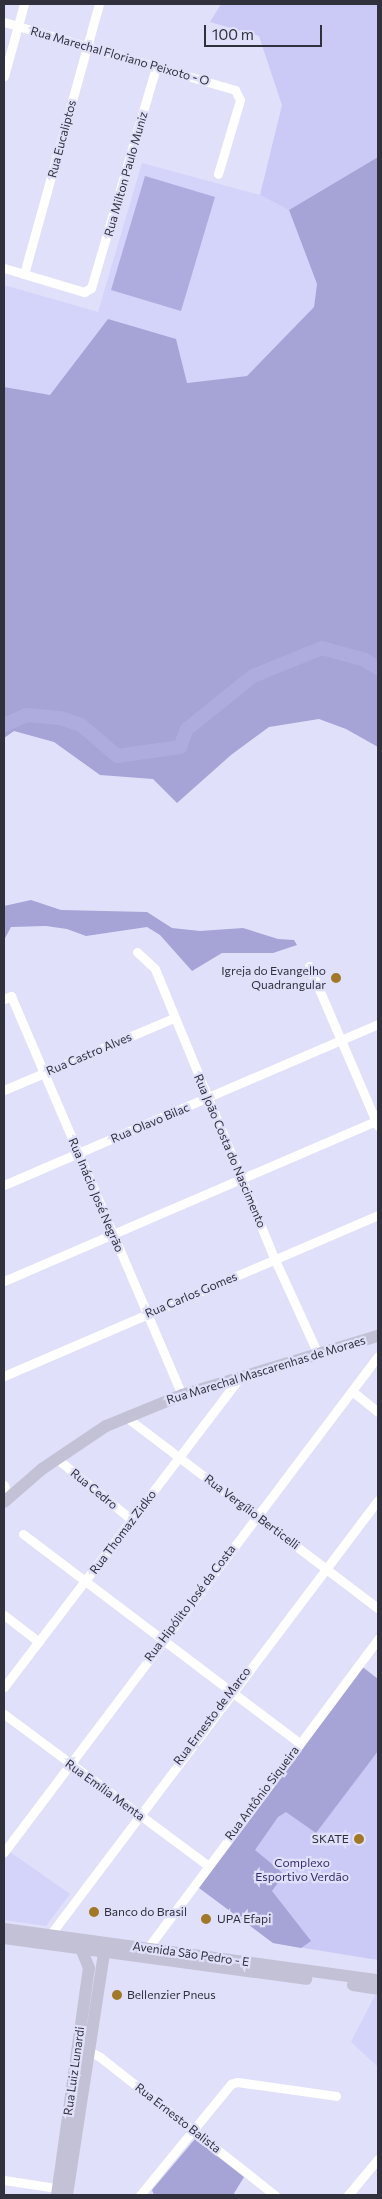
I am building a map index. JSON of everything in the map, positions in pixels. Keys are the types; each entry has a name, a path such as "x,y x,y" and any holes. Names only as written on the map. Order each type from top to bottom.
{"street":[{"path":"4,76 24,4"},
{"name":"Rua Eucaliptos","path":"24,274 99,4"},
{"name":"Rua Marechal Floriano Peixoto - O","path":"4,22 235,90 240,100 218,174"},
{"name":"Rua Milton Paulo Muniz","path":"24,274 84,292 96,281 156,67"},
{"path":"4,268 24,274"},
{"name":"Rua João Costa do Nascimento","path":"137,952 155,969 174,1018 244,1180 275,1260 318,1354"},
{"path":"4,1281 377,1123 309,966"},
{"name":"Rua Inácio José Negrão","path":"8,998 44,1073 182,1394"},
{"name":"Rua Castro Alves","path":"4,1090 174,1018"},
{"name":"Rua Olavo Bilac","path":"4,1185 378,1024"},
{"name":"Rua Carlos Gomes","path":"4,1376 378,1215"},
{"name":"Rua Marechal Mascarenhas de Moraes","path":"6,1500 56,1458 106,1426 126,1417 182,1394 378,1336"},
{"name":"Rua Hipólito José da Costa","path":"4,1852 69,1763 378,1356"},
{"name":"Rua Thomaz Zidko","path":"4,1687 180,1458 240,1376"},
{"path":"352,1391 378,1412"},
{"name":"Rua Vergílio Berticelli","path":"126,1417 378,1608"},
{"name":"Rua Cedro","path":"56,1458 132,1520"},
{"path":"4,1485 6,1500"},
{"name":"Rua Ernesto de Marco","path":"50,1935 138,1814 378,1500"},
{"path":"23,1534 161,1641 300,1743"},
{"path":"4,1615 39,1642"},
{"name":"Rua Antônio Siqueira","path":"147,1949 378,1639"},
{"name":"Rua Emília Menta","path":"4,1714 207,1866"},
{"name":"Avenida São Pedro - E","path":"4,1929 378,1980"},
{"name":"Avenida São Pedro - E","path":"4,1938 378,1989"},
{"name":"Rua Luiz Lunardi","path":"62,2192 82,2049 89,1968 81,1948"},
{"name":"Rua Luiz Lunardi","path":"82,2049 104,1952"},
{"name":"Rua Ernesto Balista","path":"82,2049 192,2129 275,2195"},
{"path":"140,2195 224,2090 237,2082 336,2096"},
{"path":"348,2195 378,2159"},
{"path":"4,2180 62,2192"}],"shaded area":[{"path":"378,157 378,747 346,729 319,719 269,727 231,755 177,803 153,779 100,775 54,742 14,731 4,738 4,387 50,395 108,319 176,339 187,383 247,376 314,307 317,284 289,210"},
{"path":"142,163 260,195 289,210 317,284 314,307 247,376 186,383 108,319 50,396 4,387 4,285 98,312"},
{"path":"145,176 215,197 181,311 111,290"},
{"path":"31,900 61,910 147,912 172,928 200,931 243,928 278,939 294,940 297,945 273,953 222,953 192,971 160,935 147,927 86,936 67,929 46,926 11,927 4,940 4,906"},
{"path":"360,1665 378,1679 378,1751 316,1833 286,1812 278,1817 255,1850 284,1874 272,1891 311,1941 301,1948 273,1943 195,1885"},
{"path":"10,1852 70,1894 46,1926 4,1920 4,1861"},
{"path":"375,1995 378,1996 378,2067 351,2042"},
{"path":"195,2139 244,2177 233,2195 154,2195 152,2190"}],"green space":[{"path":"221,4 378,4 378,157 289,210 260,195 282,105 259,36 210,22"},
{"name":"Complexo Esportivo Verdão","path":"378,1679 378,1960 273,1943 195,1885"}],"waterway":[{"path":"4,725 26,715 60,718 81,725 117,756 180,747 187,729 253,676 322,648 365,660 378,668"}],"place":[{"name":"Igreja do Evangelho Quadrangular","path":"336,978"},
{"name":"SKATE","path":"359,1839"},
{"name":"Banco do Brasil","path":"94,1912"},
{"name":"UPA Efapi","path":"206,1919"},
{"name":"Bellenzier Pneus","path":"117,1995"}]}
